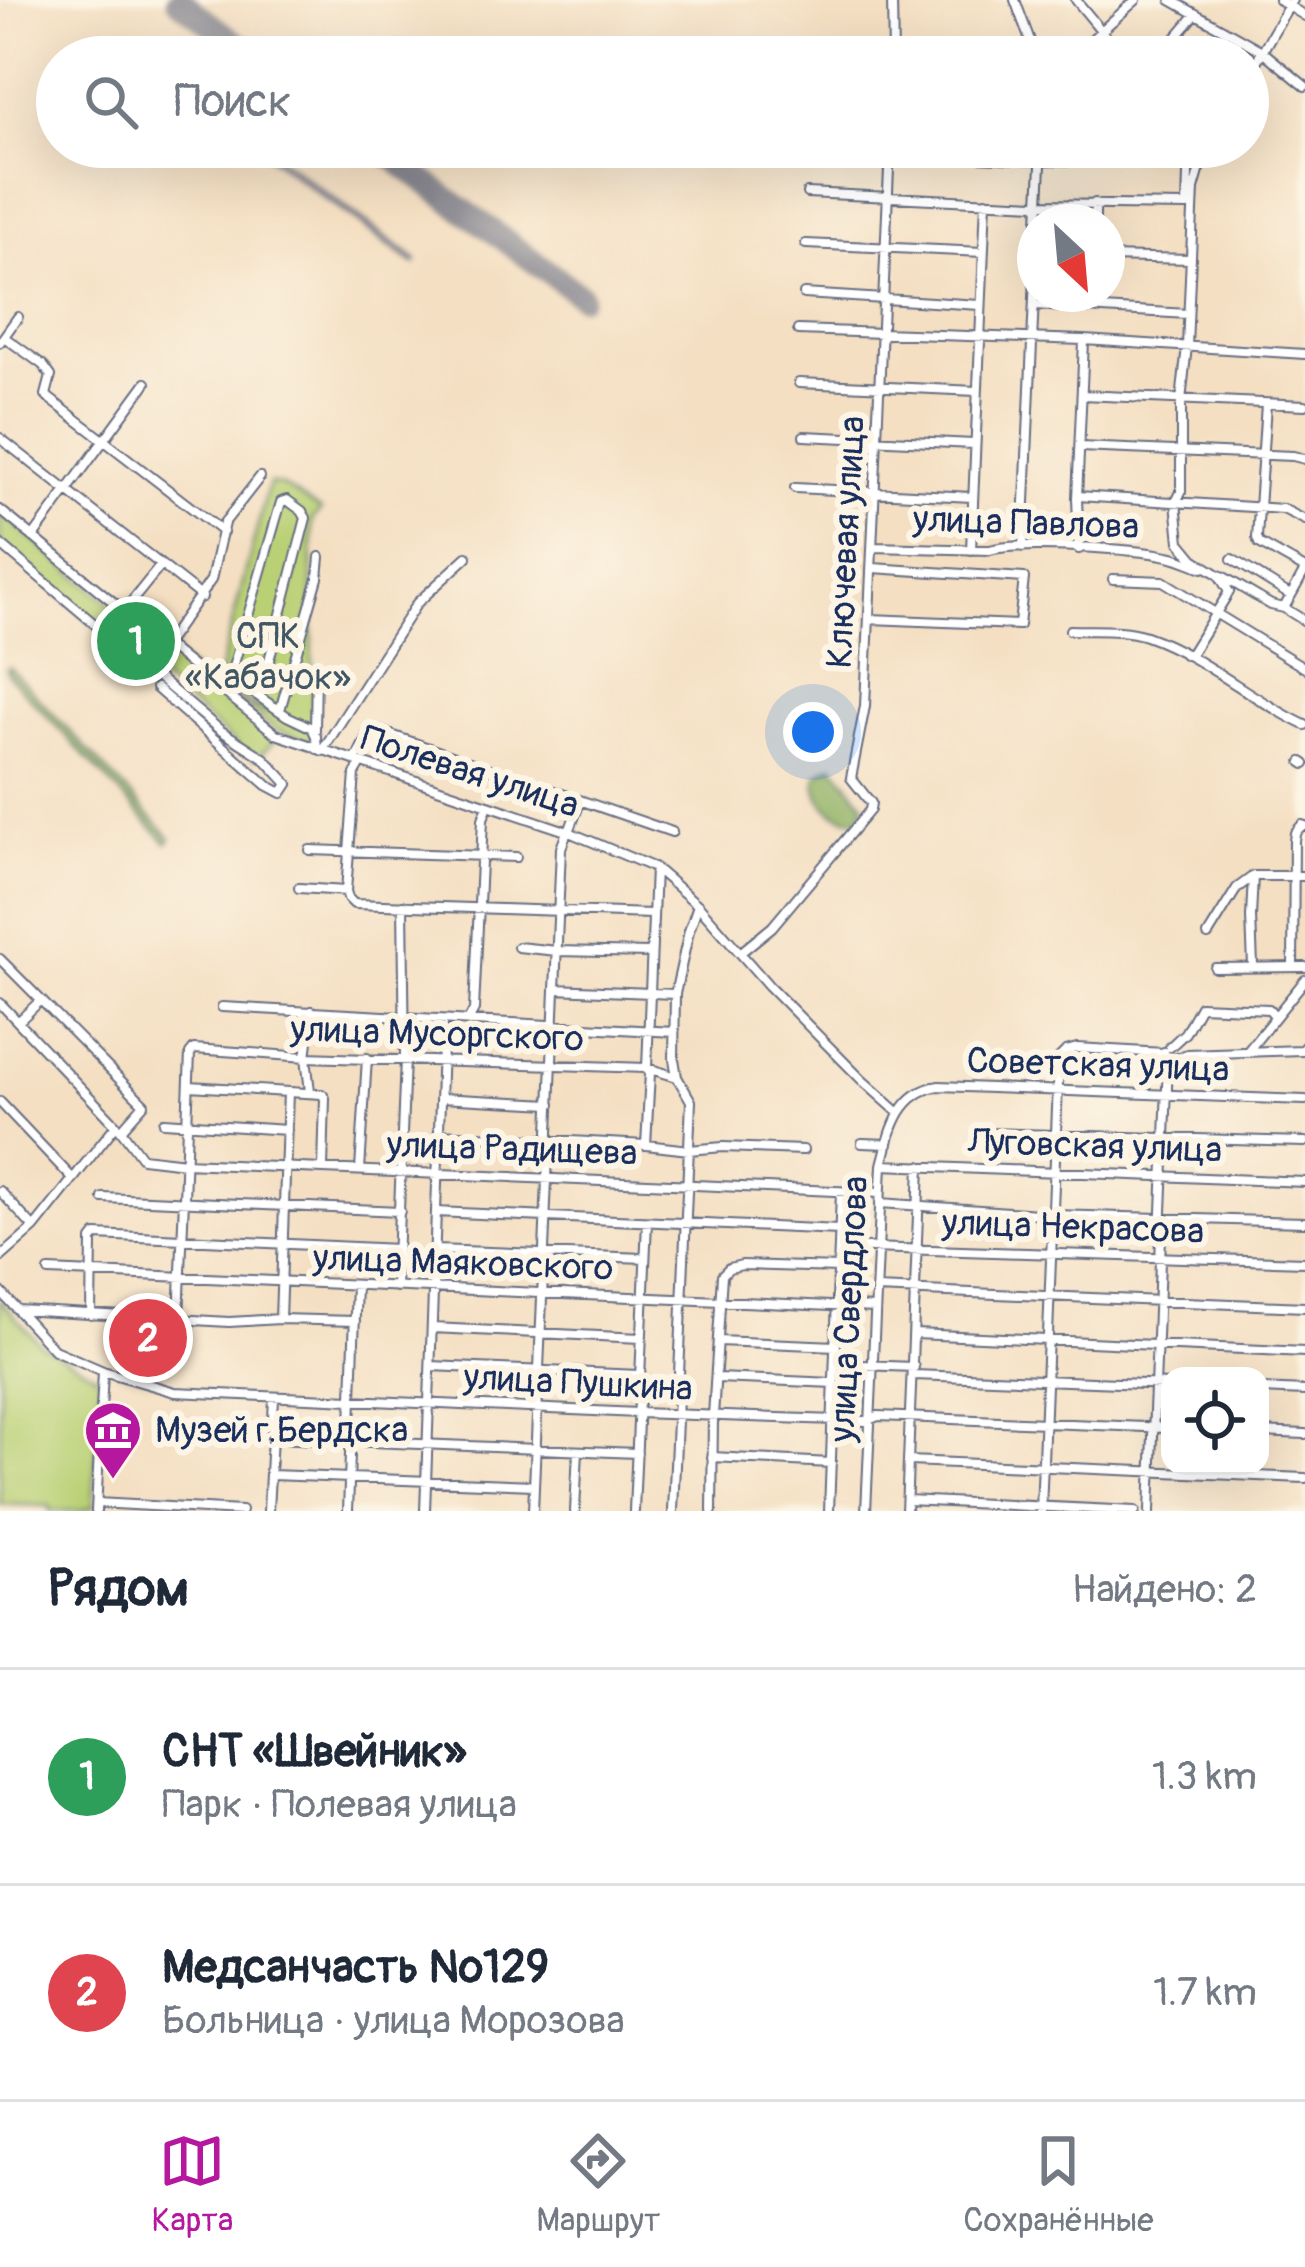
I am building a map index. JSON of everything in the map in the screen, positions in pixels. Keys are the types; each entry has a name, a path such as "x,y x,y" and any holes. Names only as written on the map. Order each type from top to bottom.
{"street":[{"path":"892,0 893,36"},
{"path":"1015,0 1028,36"},
{"path":"1076,0 1104,36"},
{"path":"1094,36 1136,0"},
{"path":"1171,0 1234,36"},
{"path":"1269,37 1286,2 1305,16"},
{"path":"1177,36 1195,15"},
{"path":"1269,57 1305,86"},
{"name":"Ключевая улица","path":"740,953 772,927 870,810 871,803 851,778 866,706 889,168"},
{"path":"1039,202 1041,168"},
{"path":"807,194 1187,206 1186,168"},
{"path":"1186,656 1229,592 1219,574 1194,559 1180,542 1176,502 1181,492 1181,401 1199,168"},
{"path":"971,550 986,201"},
{"path":"806,244 983,252"},
{"path":"1125,258 1191,260"},
{"path":"804,295 980,305"},
{"path":"1125,310 1188,314"},
{"path":"1024,547 1034,312"},
{"path":"19,317 2,339 43,365 51,376 46,395 223,532"},
{"path":"798,330 1305,354"},
{"path":"1079,549 1084,340"},
{"path":"33,537 146,383"},
{"path":"799,383 976,391"},
{"path":"1082,395 1305,405"},
{"path":"1265,404 1257,538 1305,570 1284,608"},
{"path":"804,436 974,444"},
{"path":"0,438 202,597"},
{"path":"1080,447 1305,459"},
{"path":"165,645 211,580 224,523 260,477"},
{"path":"795,488 972,496"},
{"path":"1078,496 1283,508 1305,520"},
{"path":"260,695 306,518 286,500 281,502 231,674 280,710 315,731"},
{"name":"Полевая улица","path":"0,510 276,734 568,832 655,868 698,905 815,1034 899,1113"},
{"path":"0,544 220,730 263,758 288,784 282,793 156,688"},
{"name":"улица Павлова","path":"873,547 1024,547 1172,556 1219,574 1305,621"},
{"path":"280,710 320,557"},
{"path":"319,750 417,602 466,557"},
{"path":"1232,559 1290,596"},
{"path":"124,611 161,565"},
{"path":"870,619 1019,625 1024,578 873,568"},
{"path":"1112,579 1162,580 1305,668"},
{"path":"1070,630 1146,636 1305,725"},
{"path":"316,670 319,750"},
{"path":"652,914 354,904 346,891 355,774 371,728 672,832"},
{"path":"533,1511 561,848 580,802"},
{"path":"468,1022 473,1010 483,819 488,805"},
{"path":"1293,967 1300,876 1295,833 1305,826"},
{"path":"310,850 516,857"},
{"path":"646,1145 655,868"},
{"path":"1208,935 1237,888 1253,876 1300,876"},
{"path":"1253,876 1253,966"},
{"path":"299,888 346,891"},
{"path":"396,1287 405,1058 403,904"},
{"path":"673,1511 691,1101 677,1077 674,1059 675,994 698,905"},
{"path":"518,947 650,953"},
{"path":"0,959 144,1104 118,1127 34,1228 0,1258"},
{"path":"1215,968 1305,967"},
{"path":"1246,1053 1305,980"},
{"path":"555,989 675,994"},
{"path":"18,1022 40,1001"},
{"path":"0,1003 118,1127"},
{"path":"1155,1511 1152,1471 1167,1053 1200,1006 1269,1009 1275,1016"},
{"path":"222,1007 674,1032"},
{"path":"310,1092 307,1057 312,1011"},
{"path":"425,1511 443,1020"},
{"path":"1041,1509 1059,1058 1077,1048 1187,1054 1304,1048"},
{"name":"улица Мусоргского","path":"189,1086 194,1049 647,1068 677,1077"},
{"path":"360,1169 367,1058"},
{"path":"179,1319 189,1086 322,1094 323,1168"},
{"name":"Советская улица","path":"899,1113 911,1096 933,1087 1305,1100"},
{"path":"280,1319 288,1092"},
{"path":"440,1098 550,1104"},
{"path":"0,1102 73,1179"},
{"name":"улица Свердлова","path":"866,1511 882,1165 899,1113"},
{"path":"164,1122 287,1130"},
{"name":"улица Радищева","path":"118,1127 142,1159 185,1163 842,1192 920,1206 1053,1215 1305,1222"},
{"path":"986,1133 1305,1142"},
{"path":"439,1134 689,1150 803,1150"},
{"path":"862,1143 888,1144"},
{"name":"Луговская улица","path":"882,1165 1305,1182"},
{"path":"920,1166 907,1506 1136,1511"},
{"path":"0,1191 34,1228"},
{"path":"829,1511 842,1192"},
{"path":"103,1198 400,1211"},
{"path":"436,1212 840,1230"},
{"path":"634,1511 647,1222"},
{"path":"91,1315 92,1240 96,1235 398,1249"},
{"name":"улица Некрасова","path":"839,1247 1305,1262"},
{"path":"435,1250 645,1258"},
{"path":"712,1511 722,1274 735,1266 839,1268"},
{"name":"улица Маяковского","path":"49,1271 875,1308"},
{"path":"348,1511 356,1285"},
{"path":"876,1289 1305,1307"},
{"name":"улица Пушкина","path":"0,1291 54,1350 175,1392 676,1415 832,1420 878,1416 1161,1428"},
{"path":"13,1307 229,1322 355,1322"},
{"path":"432,1328 641,1339"},
{"path":"915,1334 1305,1352"},
{"path":"718,1341 836,1346"},
{"path":"835,1364 1161,1385"},
{"path":"430,1366 639,1375"},
{"path":"103,1370 97,1507 241,1511"},
{"path":"717,1378 834,1383"},
{"path":"1269,1389 1305,1391"},
{"path":"268,1511 274,1398"},
{"path":"1269,1432 1305,1434"},
{"path":"273,1438 637,1453"},
{"path":"575,1511 578,1450"},
{"path":"712,1457 831,1463"},
{"path":"909,1461 1305,1478"},
{"path":"271,1474 534,1485"}],"green space":[{"name":"СПК «Кабачок»","path":"269,483 281,485 321,510 312,520 313,742 276,730 209,676 213,674 249,705 267,713 219,674"},
{"path":"0,513 276,739 255,760 0,543"},
{"path":"9,667 171,838 167,843 9,676"},
{"path":"833,765 864,803 857,819 833,812 821,799 817,775"},
{"path":"0,1300 40,1344 100,1377 93,1508 50,1511 50,1506 0,1504"}],"taxiway":[{"path":"288,168 414,261"}],"runway":[{"path":"178,0 227,36"},
{"path":"407,168 581,296"}],"place":[{"name":"СНТ «Швейник»","path":"136,641"},
{"name":"Медсанчасть №129","path":"148,1338"},
{"name":"Музей г.Бердска","path":"113,1481"}]}
